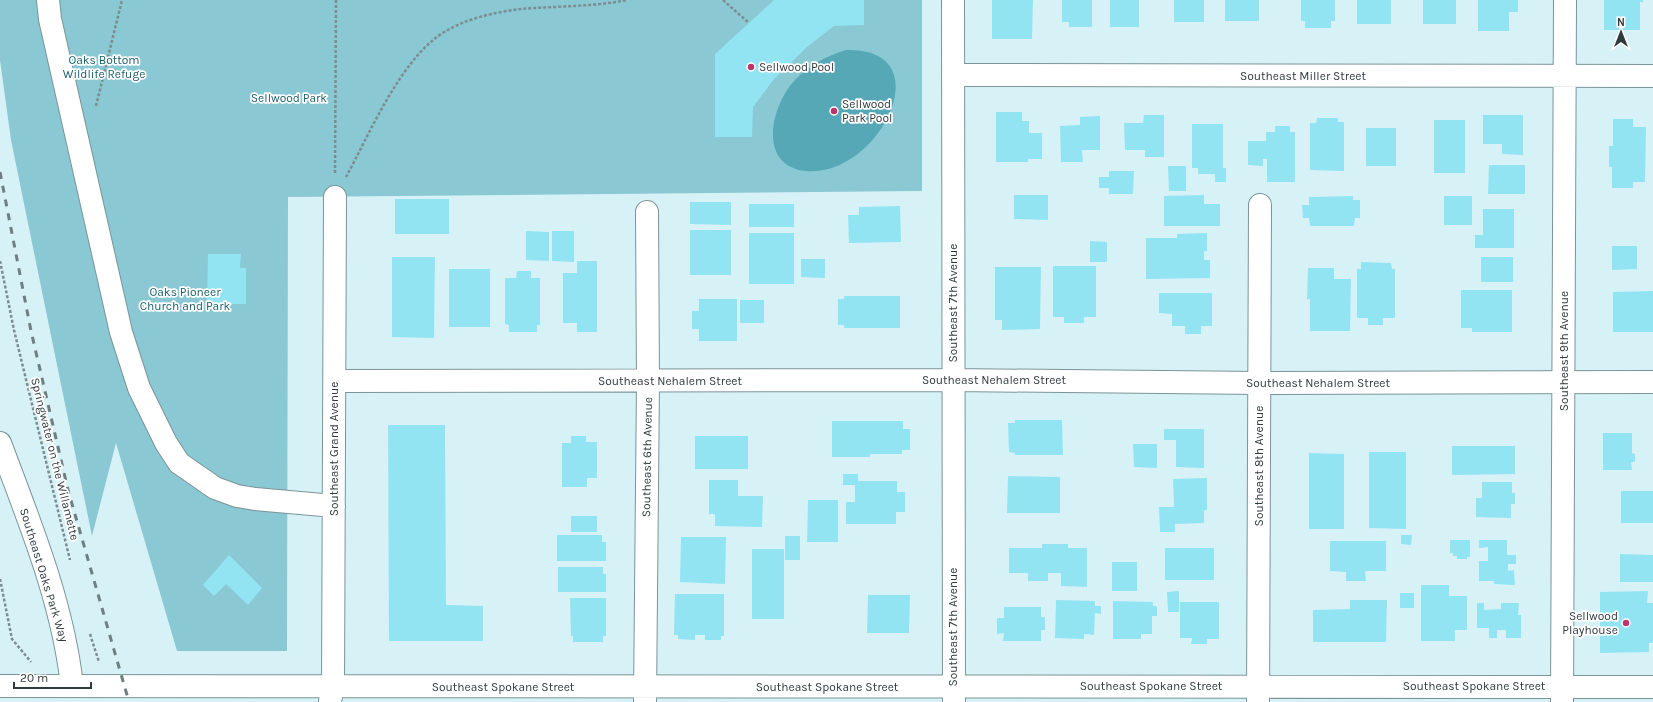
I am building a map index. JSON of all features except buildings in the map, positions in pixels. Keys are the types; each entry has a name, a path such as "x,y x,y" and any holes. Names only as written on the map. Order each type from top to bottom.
{"street":[{"path":"48,0 50,19 121,332 139,388 166,443 180,463 215,488 237,496 255,499 334,506"},
{"name":"Southeast 7th Avenue","path":"953,0 954,694"},
{"name":"Southeast 9th Avenue","path":"1562,694 1565,0"},
{"name":"Southeast Miller Street","path":"953,76 1653,76"},
{"name":"Southeast Grand Avenue","path":"331,694 334,506 335,197"},
{"name":"Southeast 8th Avenue","path":"1258,694 1260,205"},
{"name":"Southeast 6th Avenue","path":"645,695 648,381 647,212"},
{"name":"Southeast Nehalem Street","path":"335,381 953,380 1260,383 1653,382"},
{"name":"Southeast Oaks Park Way","path":"0,443 30,522 50,587 67,650 72,686"},
{"name":"Southeast Spokane Street","path":"3,691 41,686 72,686 331,694 1562,694 1653,687"}],"path":[{"path":"94,113 122,0"},
{"path":"335,197 336,0"},
{"path":"335,197 395,85 427,45 446,31 474,19 519,10 606,4 627,0"},
{"path":"723,0 749,23"},
{"name":"Springwater on the Willamette","path":"0,261 14,330 71,561"},
{"path":"0,579 12,639 35,668 41,686"},
{"path":"89,631 98,660"}],"green space":[{"path":"0,0 922,0 922,191 288,197 287,651 177,651 116,443 92,536 11,140 0,60"}],"shaded area":[{"name":"Sellwood Park Pool","path":"846,50 875,55 891,69 896,89 890,112 877,135 857,155 833,168 806,171 790,167 780,158 774,146 773,132 775,117 780,102 797,78 808,69 832,55"}],"railway":[{"path":"0,172 31,331 68,490 129,702"}],"place":[{"name":"Sellwood Pool","path":"751,67"},
{"name":"Sellwood Park Pool","path":"834,111"},
{"name":"Sellwood Playhouse","path":"1626,623"}],"park label":[{"name":"Oaks Bottom Wildlife Refuge","path":"104,67"},
{"name":"Sellwood Park","path":"289,98"},
{"name":"Oaks Pioneer Church and Park","path":"185,299"}]}
